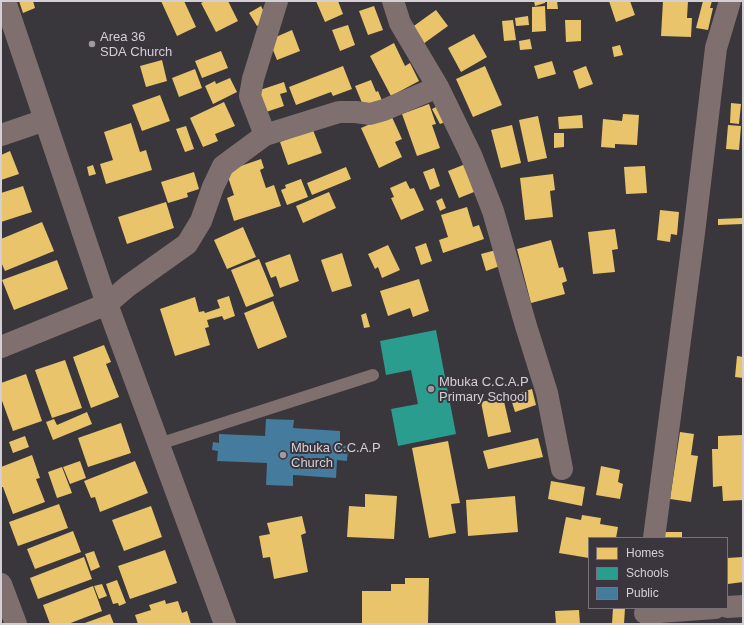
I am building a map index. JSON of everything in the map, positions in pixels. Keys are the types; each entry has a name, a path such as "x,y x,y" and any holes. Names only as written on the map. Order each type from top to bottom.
{"street":[{"path":"4,1 107,304 226,624"},
{"path":"266,135 250,96 253,79 278,1"},
{"path":"393,1 400,23 438,87 471,155 494,212 526,326 548,393 562,469"},
{"path":"654,537 695,225 716,48 730,1"},
{"path":"1,347 107,304 128,286 187,244 201,221 213,187 223,166 266,135 339,112 370,114 384,110 438,87"},
{"path":"1,135 45,120"},
{"path":"1,584 16,624"},
{"path":"728,607 743,606"},
{"path":"645,615 705,609"}],"lane":[{"path":"159,444 374,375"}],"building: Homes":[{"path":"19,1 33,1 35,8 23,13"},
{"path":"161,1 184,1 196,27 177,36"},
{"path":"205,1 228,1 238,21 216,32 201,3"},
{"path":"316,1 338,1 343,14 325,22"},
{"path":"534,1 545,1 545,3 535,6"},
{"path":"547,1 557,1 558,9 547,9"},
{"path":"609,1 630,1 635,15 616,22"},
{"path":"663,1 688,1 687,18 692,18 691,37 661,36"},
{"path":"703,1 712,1 710,8 713,8 708,30 696,28"},
{"path":"261,6 268,20 257,26 249,13"},
{"path":"374,6 383,30 368,35 359,11"},
{"path":"545,6 546,31 532,32 532,7"},
{"path":"436,10 448,26 423,44 411,28"},
{"path":"528,16 529,25 516,26 515,18"},
{"path":"513,20 516,40 504,41 502,21"},
{"path":"565,20 581,20 581,41 566,42"},
{"path":"348,25 355,45 340,51 332,30"},
{"path":"292,30 300,51 277,60 269,40"},
{"path":"474,34 487,57 461,72 448,48"},
{"path":"530,39 532,49 520,50 519,41"},
{"path":"394,43 405,66 410,63 419,81 391,96 370,56"},
{"path":"620,45 623,55 614,57 612,47"},
{"path":"221,51 228,68 202,78 195,61"},
{"path":"162,60 167,81 146,87 140,66"},
{"path":"552,61 556,74 538,79 534,66"},
{"path":"343,66 352,89 333,96 331,92 296,105 289,87"},
{"path":"485,66 502,105 473,117 456,79"},
{"path":"586,66 593,84 579,89 573,71"},
{"path":"195,69 202,88 179,97 172,78"},
{"path":"230,78 237,92 213,104 205,86 215,81 216,84"},
{"path":"371,80 383,103 365,110 355,86"},
{"path":"284,82 287,92 280,94 284,106 263,113 257,91"},
{"path":"160,95 170,121 142,131 132,105"},
{"path":"224,102 235,126 215,134 218,141 203,147 190,118"},
{"path":"731,103 741,104 739,124 730,123"},
{"path":"429,104 436,124 432,125 440,148 417,156 402,114"},
{"path":"440,105 448,121 440,124 432,109"},
{"path":"623,114 639,115 637,145 615,144 615,148 601,147 603,119 622,121"},
{"path":"391,115 402,139 395,142 402,157 379,168 361,128"},
{"path":"582,115 583,128 559,129 558,117"},
{"path":"538,116 547,158 528,162 519,120"},
{"path":"131,123 140,152 146,150 152,170 106,184 100,164 113,160 104,132"},
{"path":"512,125 521,163 501,168 491,130"},
{"path":"728,125 741,126 739,150 726,149"},
{"path":"186,126 194,149 185,152 176,129"},
{"path":"313,130 322,153 288,165 280,142"},
{"path":"554,133 564,133 564,147 554,148"},
{"path":"10,151 19,174 1,180 1,155"},
{"path":"261,159 264,168 260,170 266,188 274,185 281,206 234,221 227,198 234,195 226,171"},
{"path":"468,163 479,190 459,198 448,171"},
{"path":"93,165 96,174 89,176 87,167"},
{"path":"645,166 647,193 626,194 624,167"},
{"path":"346,167 351,179 312,195 307,183"},
{"path":"434,168 440,186 430,190 423,172"},
{"path":"194,172 199,189 187,193 188,197 168,203 161,182"},
{"path":"553,174 555,190 550,191 553,217 525,220 520,178"},
{"path":"301,179 308,197 287,205 281,190 286,188 285,185"},
{"path":"406,181 410,189 414,188 424,210 401,220 391,198 394,197 390,188"},
{"path":"23,186 32,212 1,222 1,193"},
{"path":"329,192 336,208 303,223 296,206"},
{"path":"442,198 446,208 440,211 436,201"},
{"path":"166,202 174,228 127,244 118,217"},
{"path":"467,207 473,227 479,225 484,239 443,253 439,240 448,237 441,215"},
{"path":"660,210 679,212 677,235 671,234 670,242 657,240"},
{"path":"743,218 743,224 718,225 718,219"},
{"path":"42,222 54,251 5,271 1,262 1,239"},
{"path":"243,227 256,257 227,269 214,240"},
{"path":"615,229 618,249 612,250 615,272 593,274 588,232"},
{"path":"551,240 559,268 563,267 567,281 562,283 565,294 531,303 517,249"},
{"path":"426,243 432,261 421,265 415,247"},
{"path":"388,245 400,270 382,278 378,267 375,269 368,254"},
{"path":"496,250 500,266 486,271 481,254"},
{"path":"342,253 352,286 332,292 321,260"},
{"path":"290,254 299,281 280,288 276,276 271,278 265,263"},
{"path":"259,259 274,296 246,307 231,270"},
{"path":"57,260 68,289 14,310 2,280"},
{"path":"419,279 429,311 413,317 410,308 388,316 380,291"},
{"path":"229,296 235,316 224,320 222,316 207,320 209,327 205,328 210,345 175,356 160,309 195,297 199,312 204,311 205,313 220,308 217,300"},
{"path":"273,301 287,337 258,349 244,313"},
{"path":"366,313 370,327 364,328 361,315"},
{"path":"104,345 111,362 106,364 119,397 91,408 73,357"},
{"path":"737,356 743,357 743,378 735,377"},
{"path":"65,360 82,408 52,418 35,370"},
{"path":"26,374 42,421 13,431 1,398 1,383"},
{"path":"532,389 536,405 515,412 510,396"},
{"path":"503,397 511,432 488,437 481,402"},
{"path":"87,412 92,424 53,440 46,422 54,419 57,425"},
{"path":"121,423 131,453 88,467 78,438"},
{"path":"680,432 694,434 691,455 698,456 691,502 670,499"},
{"path":"743,435 743,500 723,501 722,486 713,487 712,449 718,449 718,436"},
{"path":"25,436 29,447 13,453 9,442"},
{"path":"538,438 543,457 488,469 483,451"},
{"path":"448,441 460,503 451,504 456,533 429,538 412,448"},
{"path":"32,455 40,478 36,479 45,502 13,514 3,487 1,487 1,467"},
{"path":"80,461 86,478 70,484 63,467"},
{"path":"135,461 148,493 100,512 95,497 91,498 84,481"},
{"path":"601,466 620,470 618,482 623,484 620,499 596,495"},
{"path":"62,467 72,493 57,498 48,472"},
{"path":"551,481 585,487 582,506 548,499"},
{"path":"365,494 397,496 394,539 347,537 349,506 365,507"},
{"path":"515,496 518,532 468,536 466,500"},
{"path":"59,504 68,528 18,546 9,522"},
{"path":"151,506 162,537 124,551 112,520"},
{"path":"582,515 601,518 600,524 618,527 616,537 588,537 588,558 559,553 566,517 581,520"},
{"path":"302,516 306,533 301,535 308,572 274,579 270,557 263,558 259,536 270,534 267,523"},
{"path":"73,531 81,552 35,569 27,549"},
{"path":"663,532 682,532 682,537 662,537"},
{"path":"165,550 177,583 130,599 118,566"},
{"path":"94,551 100,567 91,571 85,554"},
{"path":"84,557 92,579 38,599 30,578"},
{"path":"743,557 743,582 728,584 728,558"},
{"path":"405,578 429,578 428,623 362,623 362,591 391,591 391,584 405,584"},
{"path":"117,580 126,603 119,606 118,603 113,604 106,584"},
{"path":"102,584 107,596 99,599 94,586"},
{"path":"93,586 102,611 68,624 50,624 43,605"},
{"path":"165,600 166,604 178,601 182,613 187,611 191,624 138,624 135,615 151,610 149,605"},
{"path":"613,609 625,609 624,624 612,624"},
{"path":"579,610 580,624 556,624 555,611"},
{"path":"110,614 114,624 82,624"}],"building: Schools":[{"name":"Mbuka C.C.A.P Primary School","path":"436,330 456,434 398,446 391,409 418,404 411,370 386,375 380,341"}],"building: Public":[{"name":"Mbuka C.C.A.P Church","path":"266,419 294,420 293,428 340,431 340,445 348,446 347,461 337,460 336,478 293,475 293,486 266,485 267,463 217,461 218,451 212,450 213,442 219,443 219,434 265,436"}],"place":[{"name":"Area 36 SDA Church","path":"92,44"},
{"name":"Mbuka C.C.A.P Primary School","path":"431,389"},
{"name":"Mbuka C.C.A.P Church","path":"283,455"}]}
